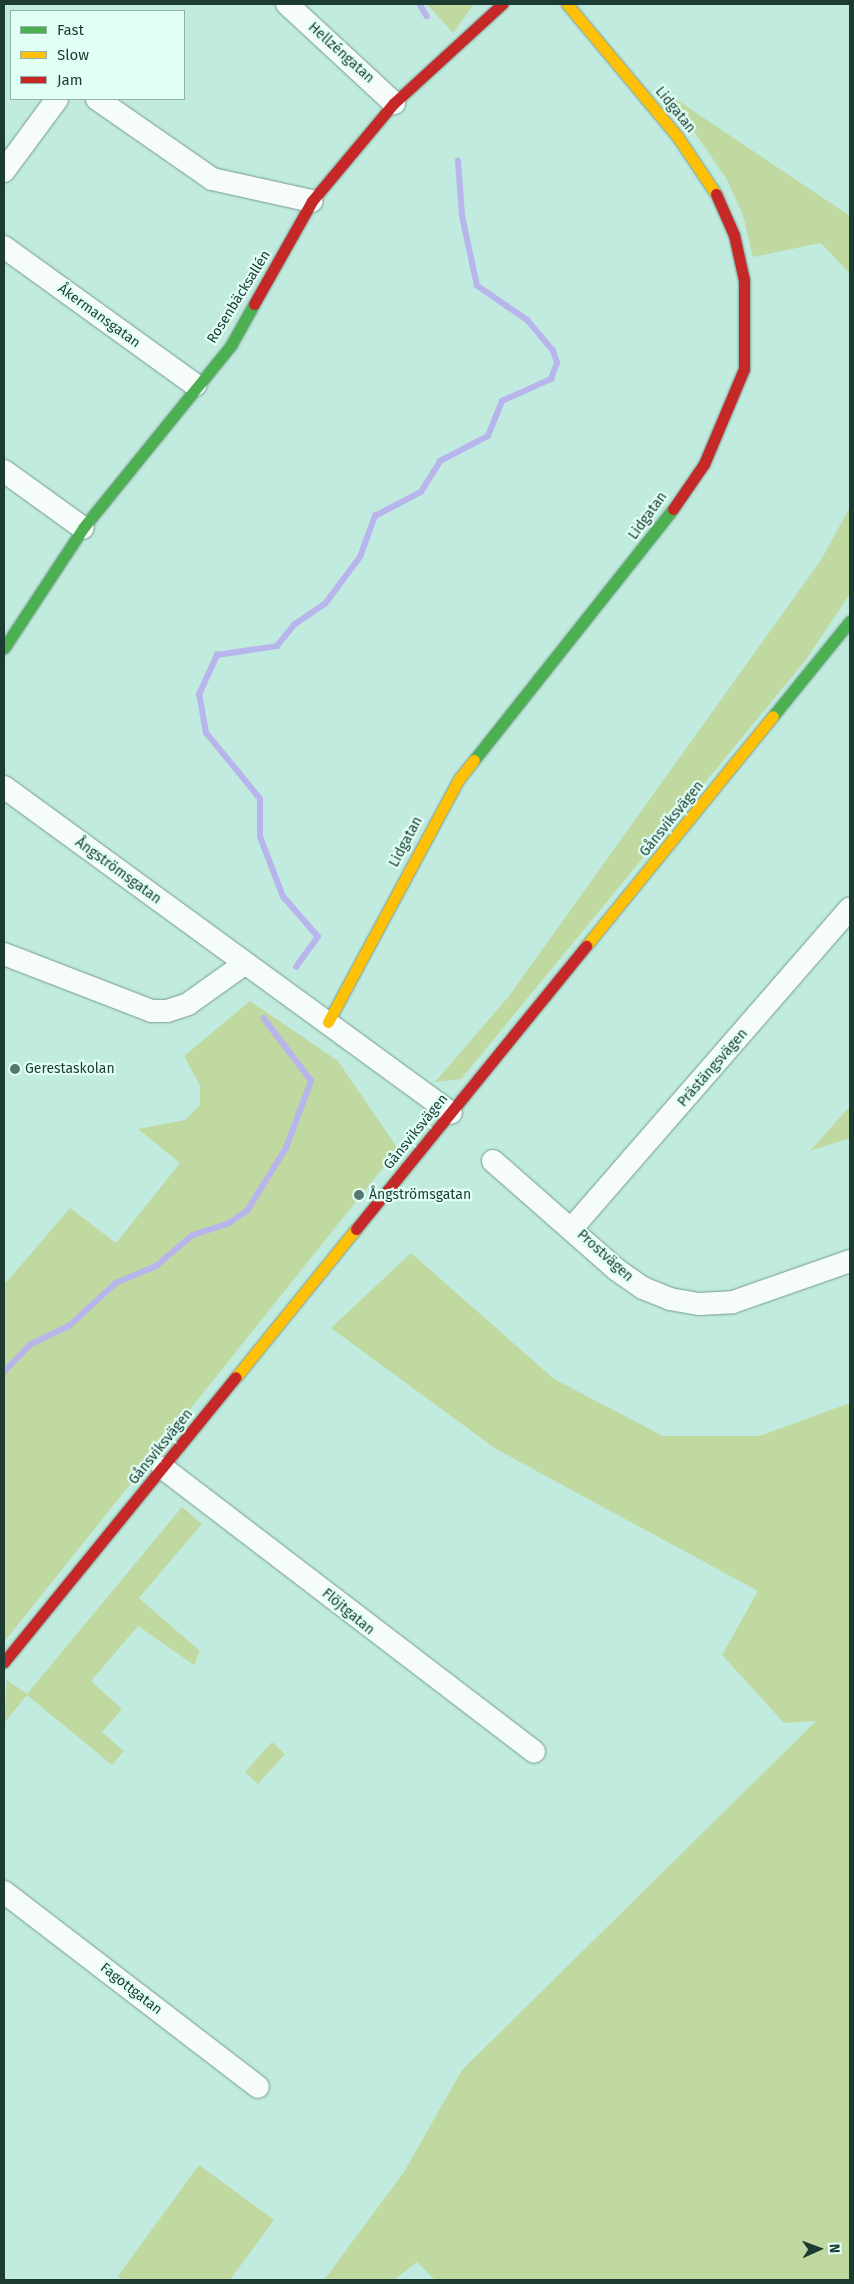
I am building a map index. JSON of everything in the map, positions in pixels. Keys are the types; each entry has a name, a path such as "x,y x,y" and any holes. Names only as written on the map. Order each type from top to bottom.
{"street":[{"name":"Hellzéngatan","path":"287,4 394,103"},
{"name":"Rosenbäcksallén","path":"4,648 83,528 195,385 231,345 312,201 394,103 502,4"},
{"name":"Lidgatan","path":"328,1022 459,779 656,534 704,464 744,368 744,280 734,235 719,198 677,136 567,4"},
{"path":"4,171 56,100"},
{"path":"98,100 212,179 312,201"},
{"name":"Åkermansgatan","path":"4,247 195,385"},
{"path":"4,472 83,528"},
{"name":"Gånsviksvägen","path":"4,1662 850,621"},
{"name":"Ångströmsgatan","path":"4,786 244,964 328,1022 451,1113"},
{"name":"Prästängsvägen","path":"573,1227 850,908"},
{"path":"4,954 152,1011 167,1012 188,1004 244,964"},
{"name":"Prostvägen","path":"493,1161 573,1227 642,1288 699,1304 733,1302 850,1262"},
{"name":"Flöjtgatan","path":"163,1468 534,1752"},
{"name":"Fagottgatan","path":"4,1892 258,2087"}],"green space":[{"path":"427,4 474,4 453,33"},
{"path":"668,94 850,216 850,274 821,243 753,257 743,215 726,178"},
{"path":"850,507 850,594 805,661 461,1079 435,1082 509,996 821,560"},
{"path":"250,1001 338,1061 398,1149 4,1642 4,1285 70,1208 116,1243 180,1163 138,1129 185,1120 200,1105 200,1086 184,1056"},
{"path":"850,1106 850,1138 810,1151"},
{"path":"411,1253 554,1379 663,1436 759,1436 850,1403 850,2280 435,2280 417,2262 394,2280 324,2280 404,2172 462,2070 816,1721 784,1723 722,1655 758,1591 496,1449 331,1328"},
{"path":"182,1507 202,1524 139,1598 200,1651 194,1665 138,1626 91,1681 122,1709 102,1732 124,1751 112,1765 27,1695 4,1723 7,1680 27,1694"},
{"path":"272,1742 285,1754 258,1784 245,1772"},
{"path":"199,2165 274,2220 230,2280 123,2280 118,2276"}],"waterway":[{"path":"420,4 427,16"},
{"path":"296,967 318,937 283,897 260,837 260,799 206,733 199,695 217,655 277,646 295,624 325,604 360,557 375,516 421,492 440,461 488,436 502,401 551,379 557,363 553,351 528,321 477,286 462,216 458,161"},
{"path":"4,1372 31,1344 69,1326 116,1283 156,1266 193,1235 229,1223 247,1211 286,1148 311,1081 264,1019"}],"traffic: fast":[{"path":"4,648 83,528 231,345 254,304"},
{"path":"474,760 673,509"},
{"path":"773,716 850,621"}],"traffic: slow":[{"path":"567,4 677,136 716,194"},
{"path":"586,946 773,716"},
{"path":"328,1022 459,779 474,760"},
{"path":"236,1377 356,1229"}],"traffic: jam":[{"path":"254,304 312,201 394,103 502,4"},
{"path":"673,509 704,464 744,369 744,280 734,235 716,194"},
{"path":"356,1229 586,946"},
{"path":"4,1662 236,1377"}],"place":[{"name":"Gerestaskolan","path":"15,1069"},
{"name":"Ångströmsgatan","path":"359,1195"}]}
